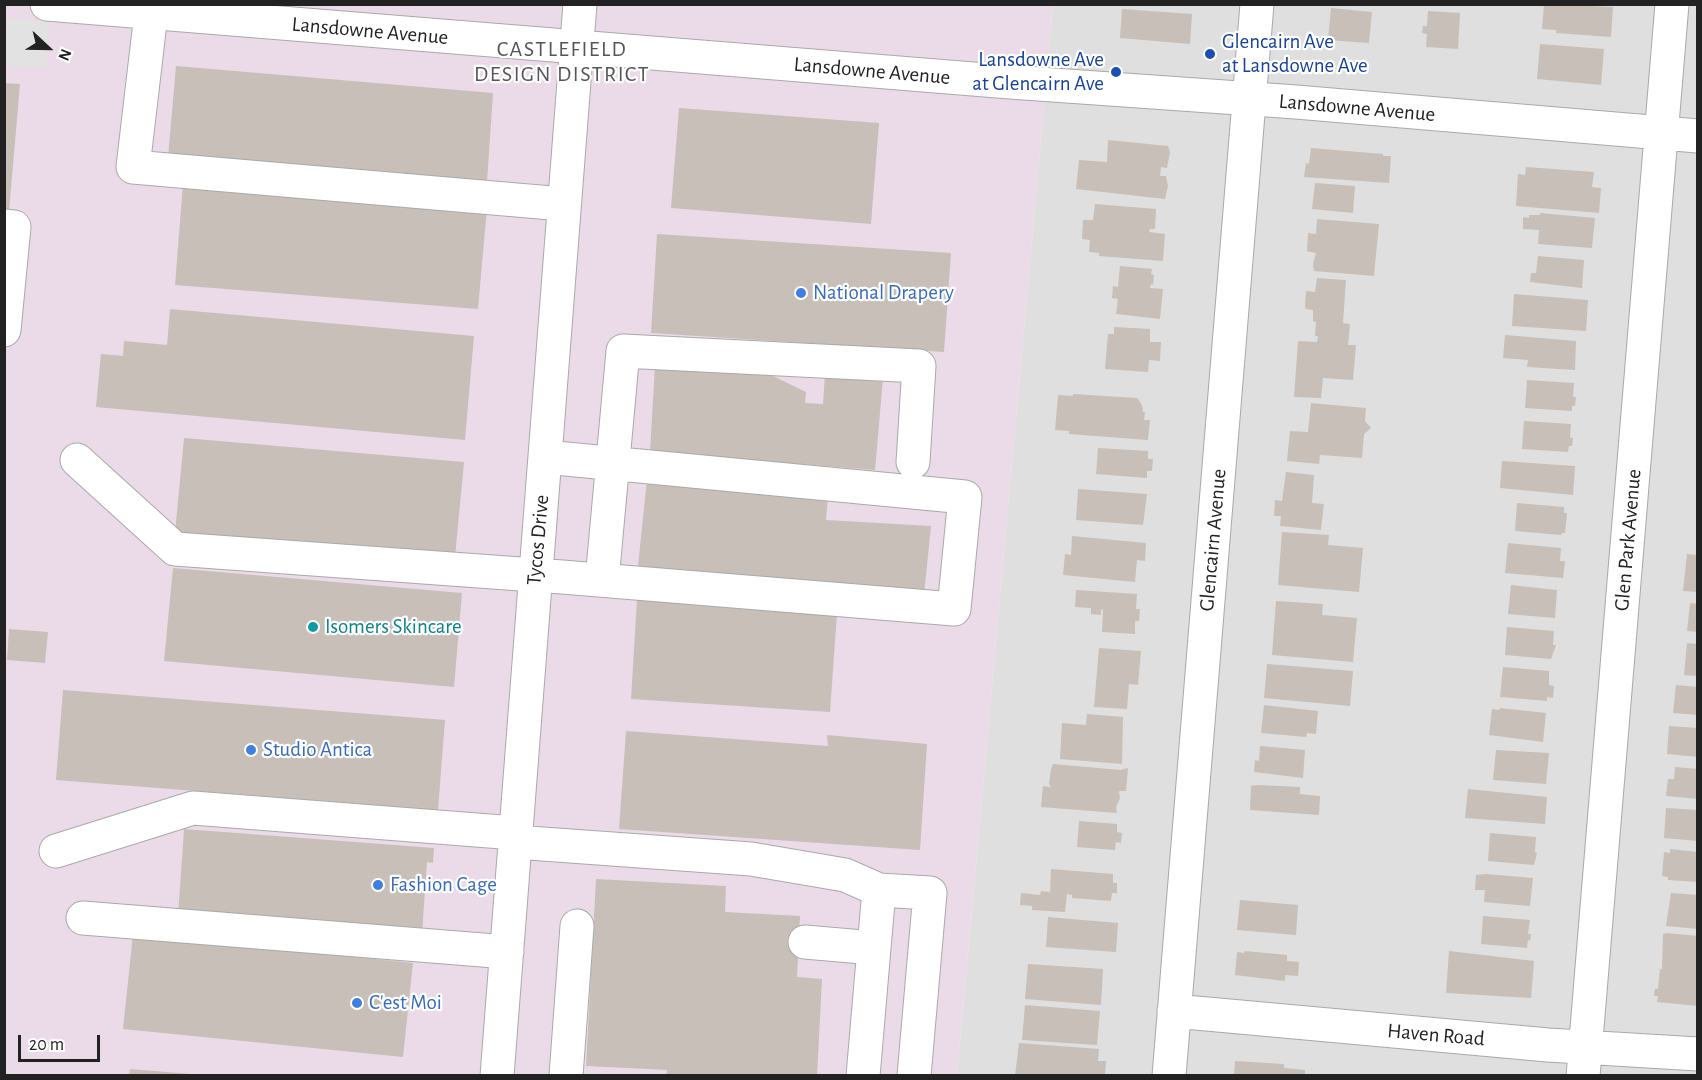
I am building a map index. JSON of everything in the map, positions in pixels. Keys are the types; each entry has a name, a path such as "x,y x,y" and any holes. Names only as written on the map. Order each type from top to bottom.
{"street":[{"name":"Lansdowne Avenue","path":"47,4 1698,136"},
{"name":"Tycos Drive","path":"498,1075 580,4"},
{"name":"Glencairn Avenue","path":"1169,1076 1257,4"},
{"name":"Glen Park Avenue","path":"1584,1061 1672,4"},
{"path":"152,14 133,167 563,204"},
{"path":"4,226 14,227 4,330"},
{"path":"602,580 623,351 919,366 913,462"},
{"path":"77,460 175,549 602,580 954,609 965,497 545,457"},
{"path":"56,851 193,808 751,859 846,875 879,890 930,893 914,1076"},
{"path":"863,1076 879,890"},
{"path":"83,918 507,952"},
{"path":"566,1076 576,926"},
{"path":"805,942 874,948"},
{"name":"Haven Road","path":"1174,1011 1584,1061 1698,1054"},
{"path":"498,1075 502,1076"}],"shaded area":[{"path":"5,5 1053,5 957,1075 5,1076"},
{"path":"1053,5 1697,5 1697,1075 957,1076"},
{"path":"4,18 49,21 46,68 5,66"}],"building":[{"path":"1544,4 1613,7 1611,37 1556,33 1556,30 1542,29"},
{"path":"1331,8 1372,12 1369,43 1328,40"},
{"path":"1122,9 1192,14 1190,44 1120,38"},
{"path":"1428,11 1460,13 1458,49 1426,47 1427,34 1422,33 1423,26 1427,26"},
{"path":"1540,44 1604,49 1601,85 1537,79"},
{"path":"176,66 493,93 487,182 168,157"},
{"path":"4,83 20,84 9,211 4,210"},
{"path":"679,108 879,123 871,224 671,208"},
{"path":"1108,140 1168,146 1170,152 1167,168 1161,167 1160,176 1166,176 1168,186 1165,199 1076,189 1079,160 1107,162"},
{"path":"1311,148 1391,156 1389,183 1304,177 1306,163 1309,164"},
{"path":"1526,167 1594,172 1592,187 1601,188 1599,213 1516,206 1518,174 1525,175"},
{"path":"1315,183 1355,186 1353,213 1312,209"},
{"path":"183,184 487,208 478,309 175,285"},
{"path":"1095,204 1156,209 1155,229 1150,229 1149,232 1165,234 1163,261 1099,256 1099,253 1089,252 1090,240 1082,239 1083,220 1093,220"},
{"path":"1540,213 1595,218 1592,248 1538,244 1539,230 1523,229 1523,217 1529,218 1529,215 1540,215"},
{"path":"1317,219 1379,224 1374,276 1314,271 1316,253 1307,251 1308,233 1316,234"},
{"name":"National Drapery","path":"657,234 951,253 944,352 651,333"},
{"path":"1538,256 1584,260 1582,288 1530,282 1531,273 1536,273"},
{"path":"1120,266 1152,269 1153,285 1151,284 1150,288 1163,289 1160,319 1116,314 1118,299 1112,298 1113,286 1118,287"},
{"path":"1317,278 1346,280 1343,323 1350,324 1348,345 1356,345 1353,380 1323,378 1321,398 1294,397 1298,341 1317,342 1313,310 1306,309 1305,306 1306,291 1315,292"},
{"path":"1514,294 1588,300 1586,331 1512,326"},
{"path":"170,309 474,336 465,440 96,407 101,354 123,356 124,341 167,345"},
{"path":"1114,327 1150,329 1150,342 1161,342 1160,361 1149,360 1148,372 1105,369 1108,334 1114,334"},
{"path":"1505,335 1576,341 1575,370 1527,367 1528,360 1503,358"},
{"path":"655,365 769,374 806,392 805,403 823,404 825,374 883,378 875,470 650,452"},
{"path":"1527,380 1574,383 1573,397 1576,397 1572,411 1525,408"},
{"path":"1073,394 1137,398 1145,412 1144,420 1150,420 1148,440 1069,434 1069,431 1055,430 1058,395 1073,396"},
{"path":"1311,403 1366,408 1365,421 1371,428 1364,434 1362,458 1320,455 1319,464 1287,461 1290,431 1308,432"},
{"path":"1524,421 1571,424 1572,446 1569,446 1568,452 1522,449"},
{"path":"184,438 464,462 455,557 175,533"},
{"path":"1098,448 1148,451 1148,459 1153,459 1152,471 1147,471 1147,478 1096,474"},
{"path":"1502,461 1575,466 1573,495 1500,488"},
{"path":"1286,472 1314,475 1312,503 1324,504 1321,530 1280,526 1281,516 1274,516 1275,500 1282,501"},
{"path":"647,479 828,497 826,520 931,526 923,605 637,576"},
{"path":"1078,489 1147,494 1143,525 1076,520"},
{"path":"1517,503 1564,507 1564,513 1567,513 1565,533 1561,535 1515,531"},
{"path":"1282,532 1329,535 1328,545 1363,548 1359,592 1278,585"},
{"path":"1072,536 1146,543 1145,561 1137,560 1135,582 1063,575 1065,554 1071,555"},
{"path":"1508,543 1561,548 1560,561 1565,561 1563,578 1505,573"},
{"path":"1687,554 1698,555 1698,592 1683,591"},
{"name":"Isomers Skincare","path":"173,568 462,593 454,687 164,661"},
{"path":"1511,585 1557,590 1555,618 1508,614"},
{"path":"1076,590 1137,594 1136,609 1140,609 1139,621 1135,621 1135,634 1102,632 1103,610 1101,609 1101,615 1091,614 1091,608 1075,607"},
{"path":"637,600 837,613 830,712 631,699"},
{"path":"1276,601 1323,604 1322,615 1357,618 1353,662 1272,655"},
{"path":"1690,603 1698,604 1698,632 1687,631"},
{"path":"1507,627 1554,631 1553,645 1556,645 1551,659 1505,655"},
{"path":"9,629 48,632 45,663 7,660"},
{"path":"1687,643 1698,644 1698,676 1684,675"},
{"path":"1099,648 1141,651 1138,685 1129,684 1127,709 1094,707"},
{"path":"1267,664 1353,671 1350,706 1264,698"},
{"path":"1503,667 1549,671 1549,685 1554,686 1553,698 1547,697 1547,701 1500,697"},
{"path":"1676,685 1698,687 1698,715 1673,713"},
{"name":"Studio Antica","path":"63,690 445,720 438,810 56,780"},
{"path":"1264,705 1318,711 1316,734 1307,733 1306,737 1261,733"},
{"path":"1500,708 1546,713 1543,742 1489,735 1492,709 1499,710"},
{"path":"1087,714 1123,717 1122,764 1060,759 1062,723 1086,725"},
{"path":"1669,726 1698,728 1698,757 1667,754"},
{"path":"626,731 828,746 827,735 927,744 920,850 619,829"},
{"path":"1260,746 1305,750 1303,778 1254,772 1255,760 1259,761"},
{"path":"1496,750 1549,753 1546,784 1493,780"},
{"path":"1053,764 1121,770 1128,768 1126,791 1119,791 1117,813 1041,807 1043,786 1051,787 1049,784"},
{"path":"1675,767 1698,769 1698,799 1666,796 1668,779 1674,779"},
{"path":"1251,786 1300,787 1300,794 1320,796 1319,815 1250,810"},
{"path":"1468,789 1547,797 1545,824 1465,818"},
{"path":"1666,808 1698,810 1698,841 1664,838"},
{"path":"1079,821 1117,824 1117,832 1122,833 1121,843 1116,842 1115,850 1077,847"},
{"path":"184,829 434,848 433,863 427,862 422,934 178,916"},
{"path":"1490,833 1536,837 1535,852 1537,853 1534,865 1488,861"},
{"path":"1670,849 1698,852 1698,882 1668,880 1668,877 1662,876 1664,852 1670,853"},
{"path":"1051,869 1113,874 1113,883 1117,883 1117,893 1112,893 1111,901 1072,898 1072,895 1067,894 1065,912 1032,910 1032,906 1020,905 1021,893 1040,895 1041,891 1050,892"},
{"path":"1476,875 1533,878 1530,906 1484,902 1485,890 1475,890"},
{"path":"596,879 726,886 725,912 800,916 797,977 822,979 817,1076 666,1076 667,1070 586,1066"},
{"path":"1671,893 1698,895 1698,929 1666,926"},
{"path":"1240,900 1298,905 1296,935 1237,930"},
{"path":"1483,916 1530,920 1528,934 1531,934 1527,948 1481,944"},
{"path":"1048,917 1118,923 1116,952 1046,947"},
{"path":"133,934 413,963 403,1057 123,1029"},
{"path":"1663,934 1698,936 1698,1006 1657,1002 1658,996 1654,996 1655,989 1658,989 1660,969 1662,969"},
{"path":"1245,951 1287,955 1287,961 1299,962 1298,976 1285,975 1285,981 1235,975 1237,952 1244,953"},
{"path":"1449,951 1534,961 1531,998 1446,993"},
{"path":"1028,964 1103,969 1101,1005 1025,999"},
{"path":"1025,1005 1100,1011 1097,1045 1022,1040"},
{"path":"1019,1043 1099,1049 1098,1061 1106,1061 1105,1076 1015,1076"},
{"path":"1235,1061 1284,1064 1284,1068 1305,1070 1305,1076 1234,1076"},
{"path":"130,1069 191,1074 191,1076 129,1076"}],"place":[{"name":"Glencairn Ave at Lansdowne Ave","path":"1210,54"},
{"name":"Lansdowne Ave at Glencairn Ave","path":"1116,72"},
{"name":"National Drapery","path":"801,293"},
{"name":"Isomers Skincare","path":"313,627"},
{"name":"Studio Antica","path":"251,750"},
{"name":"Fashion Cage","path":"378,885"},
{"name":"C'est Moi","path":"357,1003"}],"district":[{"name":"CASTLEFIELD DESIGN DISTRICT","path":"562,62"}]}
